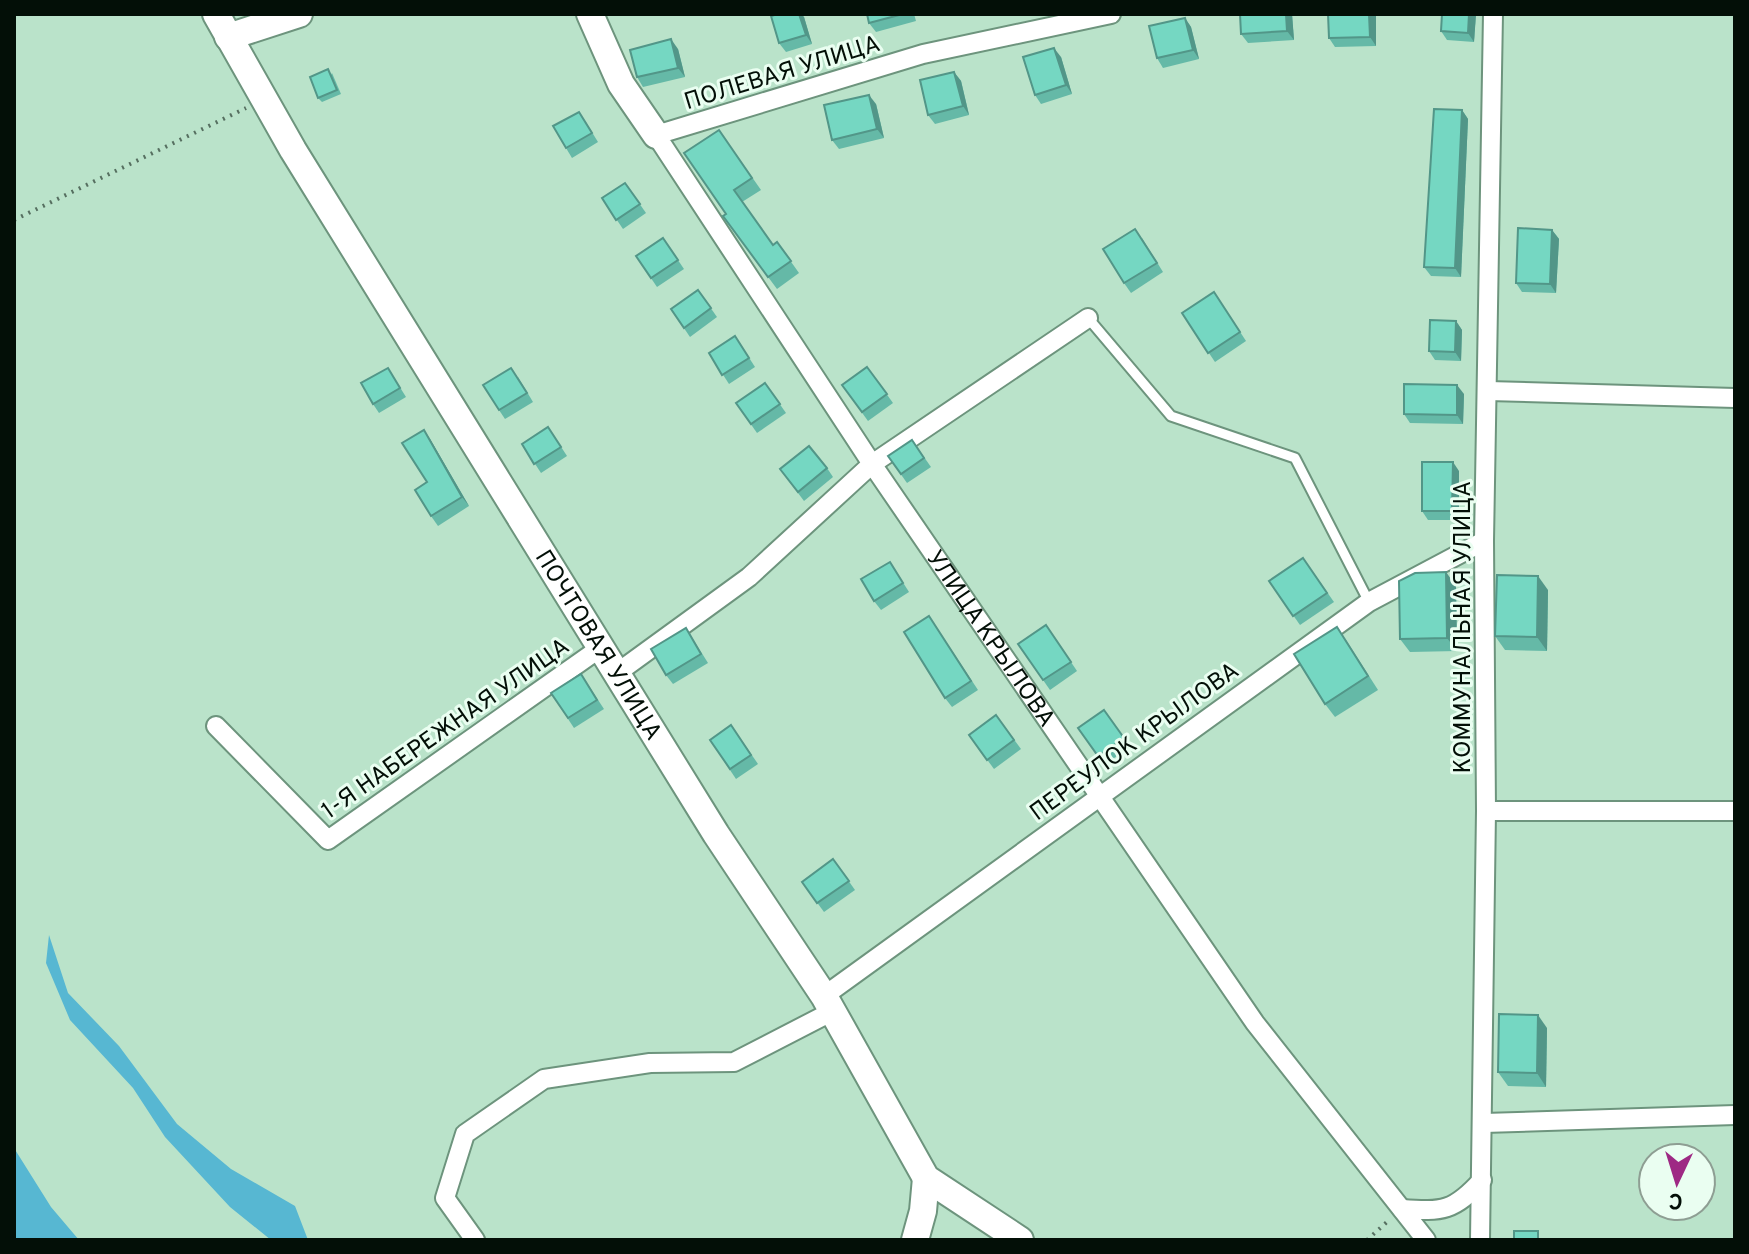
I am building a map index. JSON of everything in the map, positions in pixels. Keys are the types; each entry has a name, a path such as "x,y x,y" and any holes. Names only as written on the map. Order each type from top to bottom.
{"main road":[{"path":"222,26 299,14"},
{"name":"УЛИЦА КРЫЛОВА","path":"590,14 621,84 656,135"},
{"name":"ПОЧТОВАЯ УЛИЦА","path":"222,26 263,98 716,834 828,1004 926,1178 1020,1240"},
{"path":"915,1240 923,1211 926,1178"}],"street":[{"name":"ПОЛЕВАЯ УЛИЦА","path":"656,135 923,54 1111,14"},
{"name":"КОММУНАЛЬНАЯ УЛИЦА","path":"1480,1240 1486,811 1484,541 1493,14"},
{"name":"УЛИЦА КРЫЛОВА","path":"656,135 872,464 1255,1023 1426,1240"},
{"path":"617,673 749,577 872,464 1088,318"},
{"path":"1488,391 1735,398"},
{"name":"ПЕРЕУЛОК КРЫЛОВА","path":"475,1240 445,1198 465,1134 544,1079 650,1063 734,1062 828,1004 1099,795 1369,602 1484,541"},
{"name":"1-Я НАБЕРЕЖНАЯ УЛИЦА","path":"216,726 328,840 603,646"},
{"path":"1486,811 1735,811"},
{"path":"1484,1123 1735,1115"},
{"path":"1402,1209 1439,1212 1463,1200 1482,1180"}],"lane":[{"path":"1088,318 1171,416 1295,458 1369,602"}],"path":[{"path":"14,220 225,121 263,98"},
{"path":"1367,1240 1402,1209"}],"water":[{"path":"49,935 68,993 119,1046 177,1124 231,1169 295,1206 308,1240 271,1240 230,1207 165,1137 133,1088 70,1020 46,963"},
{"path":"14,1148 51,1207 79,1240 14,1240"}],"building":[{"path":"799,14 806,35 779,43 771,16"},
{"path":"867,14 903,14 869,23"},
{"path":"1240,14 1286,14 1287,31 1241,34"},
{"path":"1328,14 1369,14 1370,37 1329,38"},
{"path":"1442,14 1469,14 1468,33 1441,31"},
{"path":"1185,18 1193,50 1157,58 1149,26"},
{"path":"671,39 678,68 637,77 630,50"},
{"path":"1054,48 1066,85 1035,95 1023,57"},
{"path":"328,69 337,90 318,98 310,77"},
{"path":"954,72 963,106 928,115 920,80"},
{"path":"869,95 877,129 832,140 824,105"},
{"path":"1434,109 1462,110 1455,268 1424,267"},
{"path":"579,112 592,133 566,148 553,126"},
{"path":"719,130 752,178 734,190 773,245 777,242 791,261 768,277 723,216 726,214 684,153"},
{"path":"625,183 640,204 616,220 602,198"},
{"path":"1518,228 1552,230 1550,284 1516,283"},
{"path":"1135,229 1157,263 1124,283 1103,249"},
{"path":"663,238 678,260 651,278 636,256"},
{"path":"698,290 711,308 684,328 671,309"},
{"path":"1214,292 1240,332 1208,353 1182,313"},
{"path":"1430,320 1456,321 1455,352 1429,351"},
{"path":"735,336 749,358 722,375 709,353"},
{"path":"867,367 887,394 862,412 842,385"},
{"path":"388,368 400,388 373,404 361,383"},
{"path":"511,368 527,393 499,410 483,385"},
{"path":"765,383 780,404 751,424 736,403"},
{"path":"1404,384 1457,385 1457,415 1404,414"},
{"path":"548,427 561,447 534,464 522,444"},
{"path":"424,430 462,497 431,516 415,490 427,482 402,443"},
{"path":"912,440 924,458 901,474 888,456"},
{"path":"809,446 827,468 798,492 780,469"},
{"path":"1422,462 1453,462 1452,511 1422,511"},
{"path":"1303,558 1327,593 1293,616 1269,581"},
{"path":"890,562 903,583 874,601 861,579"},
{"path":"1446,572 1447,638 1400,639 1399,581 1415,573"},
{"path":"1497,575 1538,576 1537,637 1495,636"},
{"path":"929,616 971,681 945,698 904,632"},
{"path":"1046,625 1071,662 1043,680 1018,644"},
{"path":"1337,627 1368,676 1325,704 1294,654"},
{"path":"686,628 701,654 666,675 651,649"},
{"path":"581,674 597,700 568,718 551,693"},
{"path":"1104,710 1124,738 1098,756 1078,728"},
{"path":"996,715 1014,740 987,760 969,735"},
{"path":"731,725 751,755 730,769 710,740"},
{"path":"833,859 849,881 817,903 802,882"},
{"path":"1499,1014 1538,1015 1537,1073 1498,1072"},
{"path":"1514,1231 1538,1231 1538,1240 1514,1240"}]}
